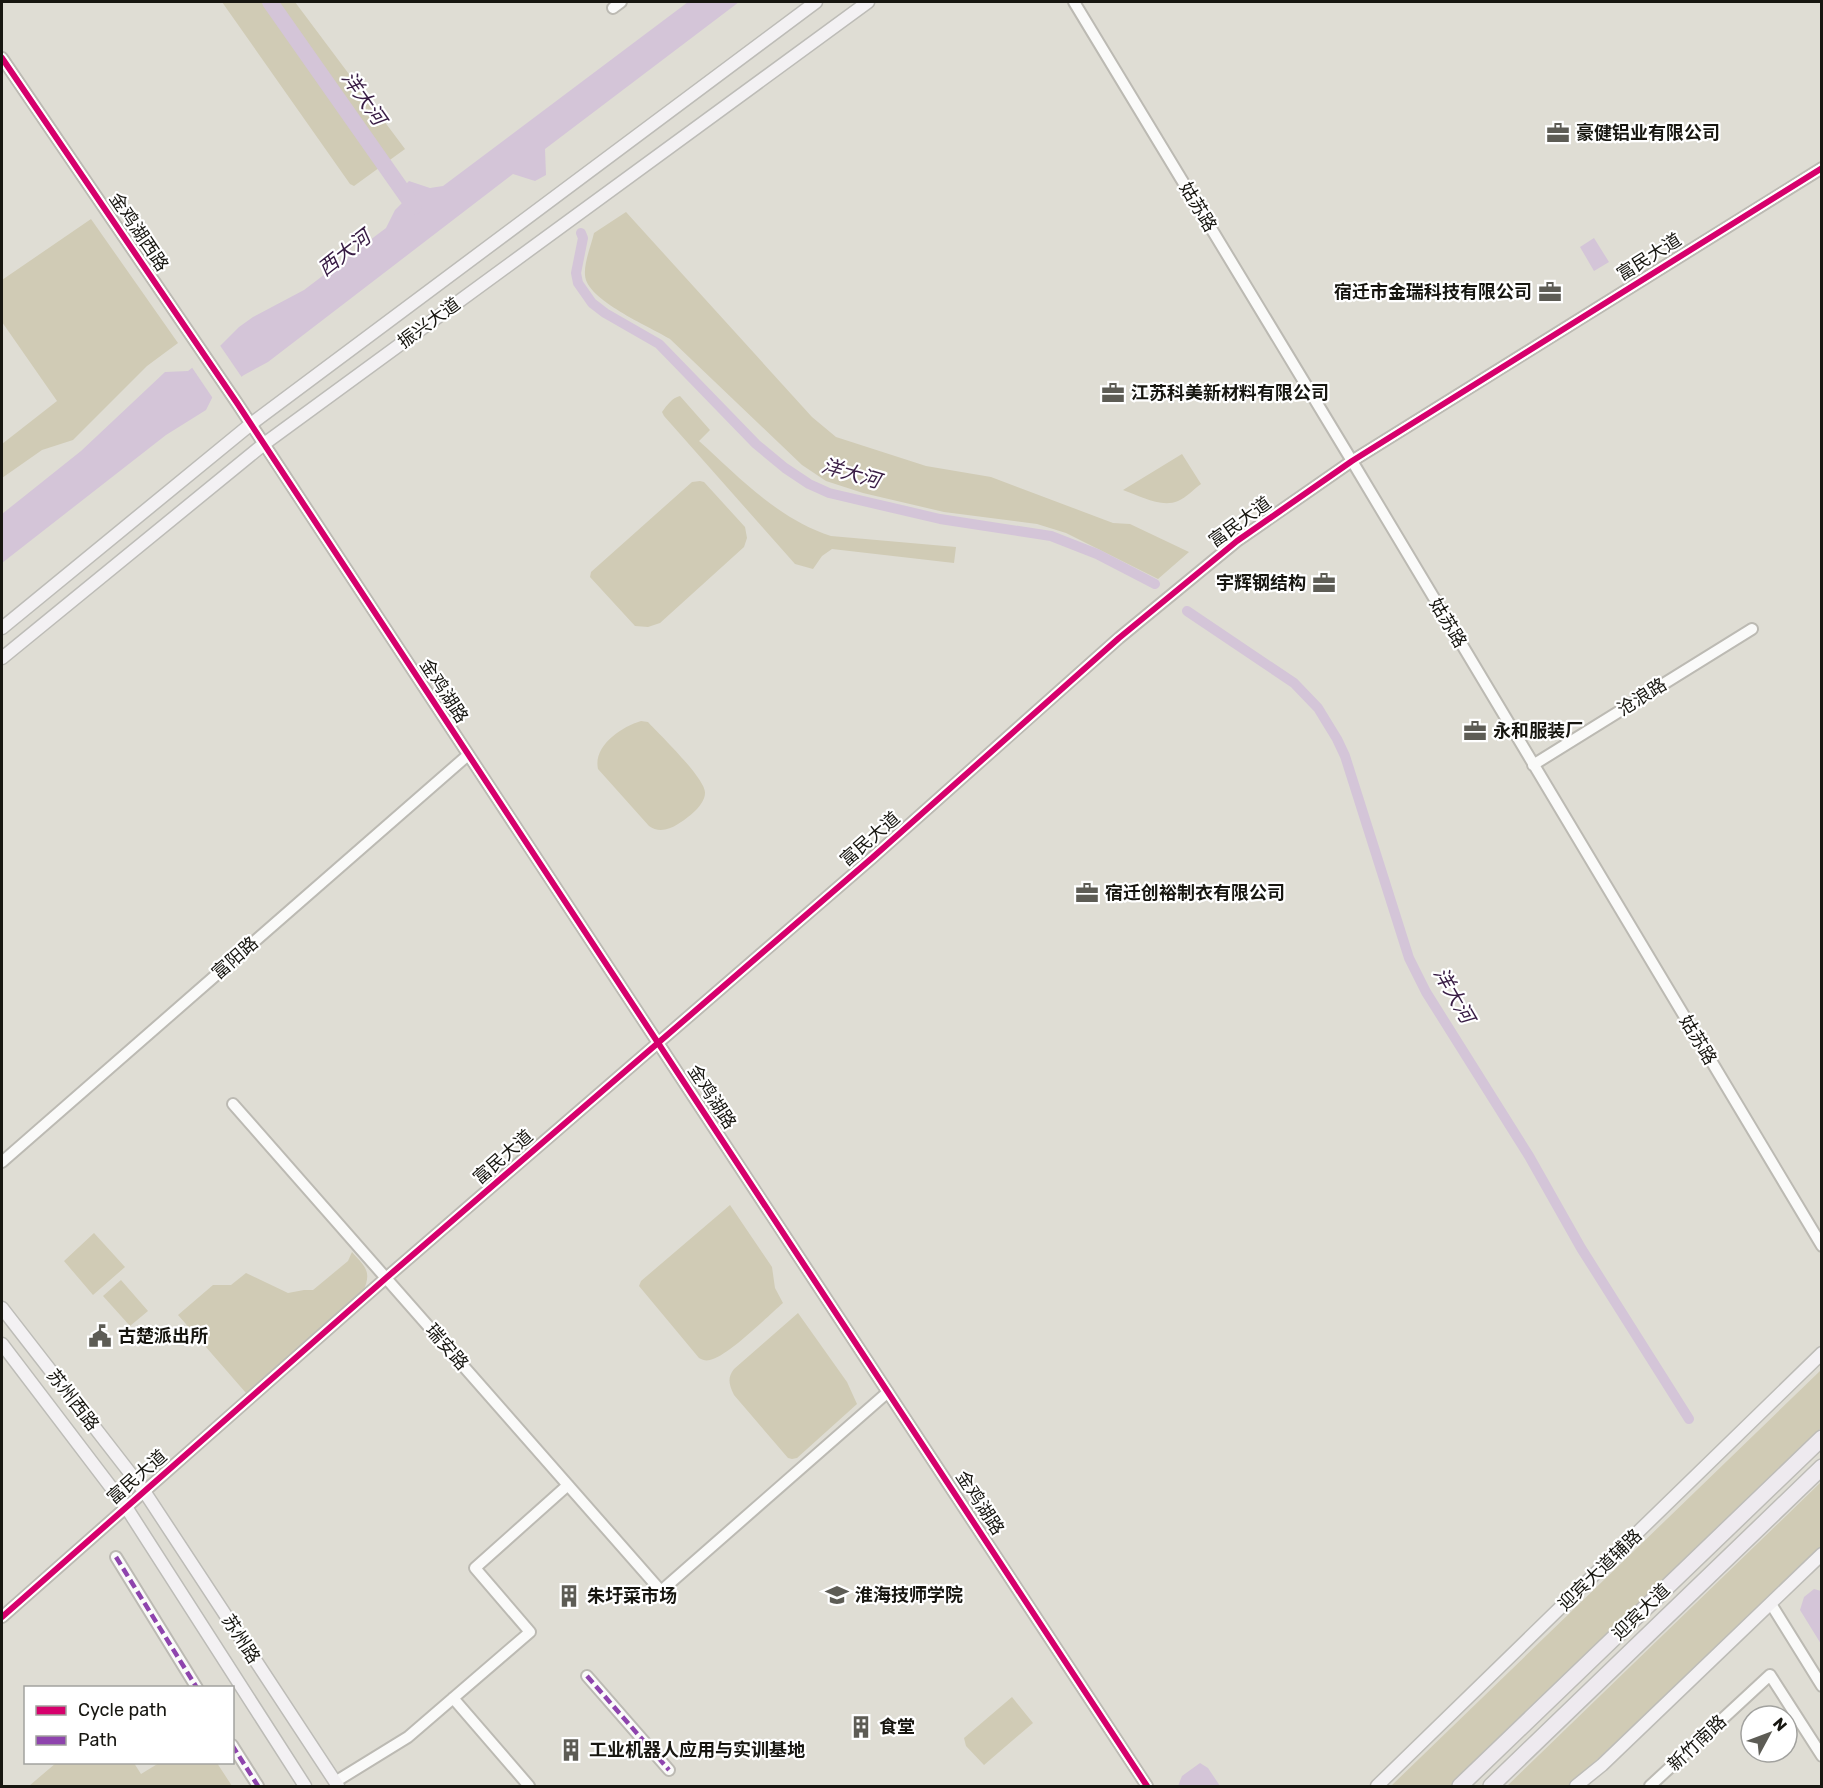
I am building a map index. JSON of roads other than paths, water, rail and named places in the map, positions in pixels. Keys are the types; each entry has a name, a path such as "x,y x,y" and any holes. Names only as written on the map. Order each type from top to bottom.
{"highway":[{"name":"迎宾大道","path":"1460,1786 1821,1438"},
{"name":"迎宾大道","path":"1491,1786 1821,1467"}],"main road":[{"name":"振兴大道","path":"2,628 251,424 816,2"},
{"name":"振兴大道","path":"2,658 264,444 868,2"},
{"name":"苏州西路","path":"2,1308 144,1491"},
{"name":"苏州西路","path":"2,1344 126,1507"},
{"name":"迎宾大道辅路","path":"1377,1786 1821,1353"},
{"name":"苏州路","path":"144,1491 337,1784"},
{"name":"苏州路","path":"126,1507 305,1786"},
{"path":"1576,1786 1602,1765 1821,1554"}],"street":[{"name":"姑苏路","path":"1074,2 1352,461 1821,1246"},
{"name":"金鸡湖西路","path":"2,58 251,424"},
{"name":"富民大道","path":"2,1617 386,1278 872,858 1119,639 1237,541 1352,461 1821,168"},
{"name":"金鸡湖路","path":"251,424 1147,1786"},
{"name":"沧浪路","path":"1533,765 1752,629"},
{"name":"富阳路","path":"2,1162 468,755"},
{"name":"瑞安路","path":"233,1104 661,1591 888,1392"},
{"path":"337,1784 408,1737 530,1632 475,1568 568,1485"},
{"path":"116,1557 196,1686"},
{"path":"1771,1604 1821,1686"},
{"name":"新竹南路","path":"1650,1786 1770,1675 1821,1756"},
{"path":"587,1676 669,1770"},
{"path":"453,1698 529,1786"},
{"path":"234,1748 258,1786"}],"waterway":[{"name":"洋大河","path":"270,2 414,207"},
{"name":"洋大河","path":"581,233 583,238 576,273 578,283 592,303 659,344 756,444 809,484 829,493 940,519 1051,536 1097,554 1155,584"},
{"name":"洋大河","path":"1187,611 1294,683 1318,708 1345,756 1409,958 1426,992 1529,1156 1581,1248 1689,1419"}],"place":[{"name":"豪健铝业有限公司","path":"1558,133"},
{"name":"宿迁市金瑞科技有限公司","path":"1550,292"},
{"name":"江苏科美新材料有限公司","path":"1113,393"},
{"name":"宇辉钢结构","path":"1324,583"},
{"name":"永和服装厂","path":"1475,731"},
{"name":"宿迁创裕制衣有限公司","path":"1087,893"},
{"name":"古楚派出所","path":"100,1336"},
{"name":"淮海技师学院","path":"837,1595"},
{"name":"朱圩菜市场","path":"569,1596"},
{"name":"食堂","path":"861,1727"},
{"name":"工业机器人应用与实训基地","path":"571,1750"}],"water label":[{"name":"西大河","path":"344,253"}]}
